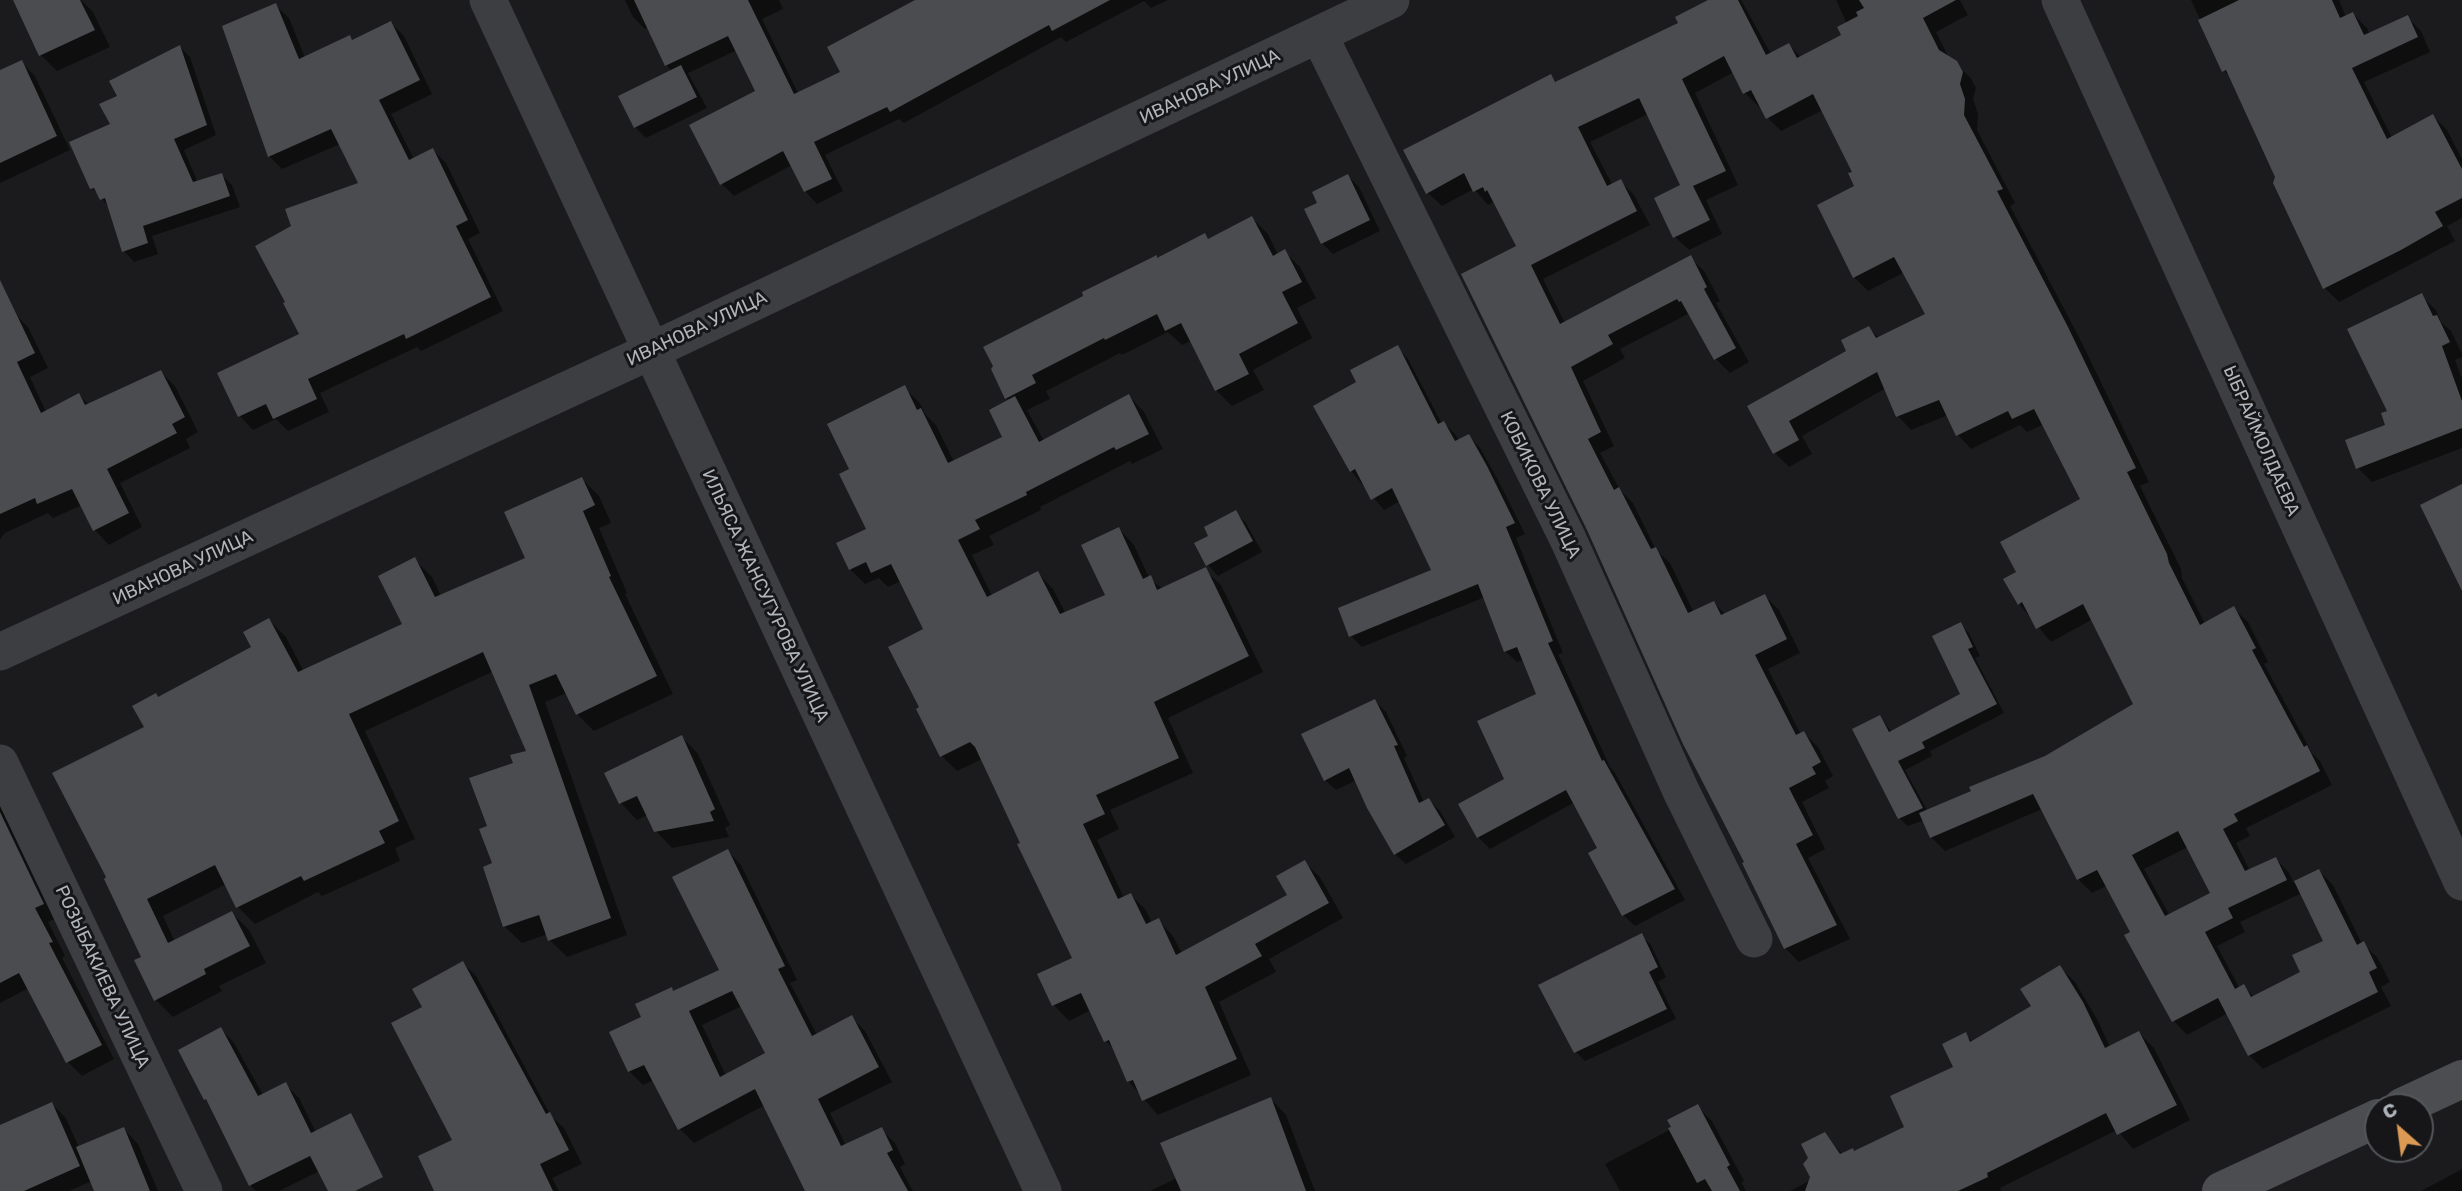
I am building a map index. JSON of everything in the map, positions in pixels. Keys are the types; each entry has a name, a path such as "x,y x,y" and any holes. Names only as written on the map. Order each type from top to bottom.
{"street":[{"name":"ИЛЬЯСА ЖАНСУГУРОВА УЛИЦА","path":"488,0 1043,1191"},
{"name":"ЫБРАЙМОЛДАЕВА","path":"2060,0 2462,882"},
{"name":"ИВАНОВА УЛИЦА","path":"0,652 651,351 1320,35 1386,1"},
{"name":"КОБИКОВА УЛИЦА","path":"1320,35 1568,539 1681,791 1754,939"},
{"name":"РОЗЫБАКИЕВА УЛИЦА","path":"0,763 204,1191"},
{"path":"2432,1093 2462,1079"},
{"path":"2221,1191 2364,1125"}],"building":[{"path":"13,0 80,0 95,30 39,56"},
{"path":"634,0 748,0 794,94 840,72 827,47 915,0 1110,0 1052,31 1049,25 890,112 887,107 814,142 832,179 804,192 783,151 720,185 689,125 755,91 728,36 665,66"},
{"path":"1708,0 1738,0 1766,55 1789,43 1797,58 1841,35 1837,27 1858,16 1856,12 1864,8 1859,0 1956,0 1923,18 1939,50 1957,61 1963,72 1960,84 1965,99 1964,115 2003,189 1997,191 2068,327 2136,468 2127,472 2169,563 2200,625 2234,606 2256,648 2252,650 2304,747 2307,745 2320,771 2234,814 2238,821 2223,829 2245,871 2276,857 2287,880 2228,908 2233,918 2205,932 2235,989 2244,984 2251,997 2300,972 2292,955 2323,941 2294,881 2319,869 2357,945 2364,941 2377,968 2369,972 2378,992 2248,1056 2218,998 2172,1022 2124,935 2130,932 2097,870 2077,880 2033,794 1930,838 1919,813 1971,791 1969,787 2045,756 2133,704 2083,604 2036,629 2022,602 2018,605 2003,579 2016,572 2000,542 2080,499 2034,409 2012,419 2008,411 1956,436 1939,400 1896,417 1877,372 1789,421 1799,440 1773,454 1747,406 1846,351 1841,340 1869,326 1876,338 1925,314 1894,257 1853,278 1817,205 1854,186 1848,173 1852,172 1813,94 1766,119 1751,90 1743,94 1724,56 1682,79 1726,171 1693,186 1710,220 1673,238 1654,198 1680,185 1639,98 1578,127 1607,186 1621,179 1637,211 1531,265 1560,324 1691,255 1707,287 1704,289 1736,348 1714,360 1681,301 1677,299 1608,335 1613,344 1571,367 1601,432 1588,439 1614,490 1619,487 1651,549 1656,547 1688,613 1714,601 1721,615 1765,594 1787,639 1755,655 1796,735 1804,731 1821,762 1812,767 1816,774 1789,788 1813,835 1796,844 1837,925 1784,949 1742,863 1744,862 1683,744 1587,530 1461,274 1516,246 1487,190 1485,192 1483,187 1473,192 1464,173 1426,194 1403,150 1551,74 1555,82 1678,23 1675,17","holes":["2178,831 2210,893 2165,916 2132,855"]},
{"path":"2239,0 2332,0 2340,18 2353,12 2364,35 2408,15 2418,37 2352,68 2387,139 2433,114 2462,169 2462,198 2435,212 2443,226 2323,289 2273,183 2275,177 2226,70 2222,72 2198,20"},
{"path":"276,3 299,59 350,35 352,40 391,21 420,80 379,100 409,160 433,148 468,220 456,226 491,297 406,339 404,334 308,379 317,399 273,419 266,404 238,417 217,373 299,334 255,246 291,226 285,209 358,183 331,129 268,157 222,26"},
{"path":"180,45 207,125 174,139 193,182 222,173 230,196 143,226 148,243 122,252 105,198 100,200 94,188 90,189 69,142 110,124 99,104 117,96 109,81"},
{"path":"22,60 57,136 0,163 0,70"},
{"path":"681,65 697,97 634,128 618,96"},
{"path":"1348,174 1370,220 1321,244 1304,209 1317,203 1312,192"},
{"path":"1252,216 1273,256 1285,249 1302,282 1282,292 1298,323 1239,354 1249,374 1215,391 1181,323 1165,331 1157,314 1032,375 1036,383 1005,399 983,347 1083,296 1082,292 1157,255 1157,258 1205,233 1208,239"},
{"path":"0,280 35,353 17,362 41,413 79,393 85,405 161,370 185,417 172,424 177,433 107,469 129,513 93,531 72,489 37,504 35,498 0,514"},
{"path":"2422,293 2433,316 2437,315 2450,342 2442,346 2462,401 2462,428 2356,469 2345,440 2385,425 2381,413 2387,411 2347,329"},
{"path":"1398,345 1438,424 1444,421 1455,441 1469,434 1487,466 1515,523 1506,527 1553,641 1548,643 1602,761 1604,760 1675,889 1622,916 1588,853 1597,848 1566,790 1477,838 1458,804 1504,779 1477,721 1536,694 1517,647 1504,652 1478,584 1349,637 1338,608 1431,570 1392,488 1371,500 1355,469 1350,472 1313,406 1356,382 1350,370"},
{"path":"905,385 917,410 921,408 948,463 1002,437 989,410 1015,396 1039,442 1129,394 1149,434 1116,450 1114,447 975,520 980,529 958,540 987,597 1038,571 1060,614 1105,595 1081,545 1119,527 1143,579 1151,575 1157,590 1206,567 1249,656 1154,702 1179,758 1096,795 1105,814 1083,824 1118,899 1131,893 1146,924 1159,918 1176,955 1287,895 1276,876 1305,860 1329,903 1255,944 1262,956 1205,987 1237,1059 1142,1101 1133,1080 1127,1082 1109,1040 1104,1042 1081,993 1052,1006 1037,974 1072,958 1017,844 1020,843 975,747 970,742 940,757 916,709 919,707 888,647 923,629 891,564 871,573 866,562 849,570 836,543 866,529 839,474 849,469 827,424"},
{"path":"582,477 595,505 583,511 611,576 609,577 657,676 576,715 556,674 529,685 611,918 548,941 539,915 503,927 483,867 492,863 479,829 487,826 469,778 513,763 510,755 526,751 483,652 349,714 399,821 379,831 385,843 304,881 301,876 236,908 215,865 147,899 168,943 232,911 250,946 204,969 206,974 154,1001 134,960 141,957 104,879 106,877 52,773 144,727 132,706 156,693 158,697 251,647 243,632 269,618 298,672 402,624 378,576 415,557 435,597 525,558 504,512"},
{"path":"2462,484 2462,591 2420,505"},
{"path":"1236,510 1253,541 1206,566 1194,543 1208,536 1204,527"},
{"path":"1961,622 1973,647 1968,649 1997,704 1922,742 1925,748 1898,761 1923,808 1898,819 1852,729 1880,715 1889,732 1960,694 1932,636"},
{"path":"1375,699 1398,745 1394,746 1419,803 1429,798 1445,825 1394,855 1367,808 1349,768 1324,781 1301,734"},
{"path":"682,735 715,809 710,812 714,821 654,832 637,796 619,804 604,773"},
{"path":"0,812 44,904 35,908 53,942 49,943 102,1045 66,1063 19,973 0,983"},
{"path":"728,849 785,966 778,969 812,1036 852,1015 879,1067 818,1099 841,1146 882,1127 893,1150 887,1153 908,1191 805,1191 755,1089 678,1130 644,1065 628,1072 609,1032 641,1017 635,1004 672,987 673,991 719,970 672,877","holes":["732,991 765,1053 720,1077 689,1011"]},
{"path":"1642,933 1658,967 1649,972 1667,1009 1574,1053 1538,985"},
{"path":"463,961 546,1114 550,1112 569,1150 540,1164 553,1191 434,1191 418,1156 452,1140 391,1023 422,1007 412,989"},
{"path":"2060,965 2083,1002 2105,1048 2139,1031 2177,1105 2117,1135 2106,1113 1987,1173 1988,1177 1958,1191 1805,1191 1810,1177 1803,1164 1808,1158 1801,1144 1825,1132 1840,1154 1853,1148 1854,1151 1904,1127 1890,1096 1953,1067 1942,1044 1966,1032 1970,1042 2031,1006 2020,989"},
{"path":"221,1027 258,1096 286,1082 311,1133 351,1113 383,1177 355,1191 328,1191 310,1156 249,1186 206,1099 204,1100 178,1050"},
{"path":"1271,1097 1306,1191 1181,1191 1160,1143"},
{"path":"52,1102 80,1166 24,1191 0,1191 0,1125"},
{"path":"1698,1104 1730,1165 1727,1167 1740,1191 1712,1191 1705,1179 1697,1183 1668,1128 1671,1127 1667,1120"},
{"path":"124,1127 150,1191 94,1191 76,1147"}]}
